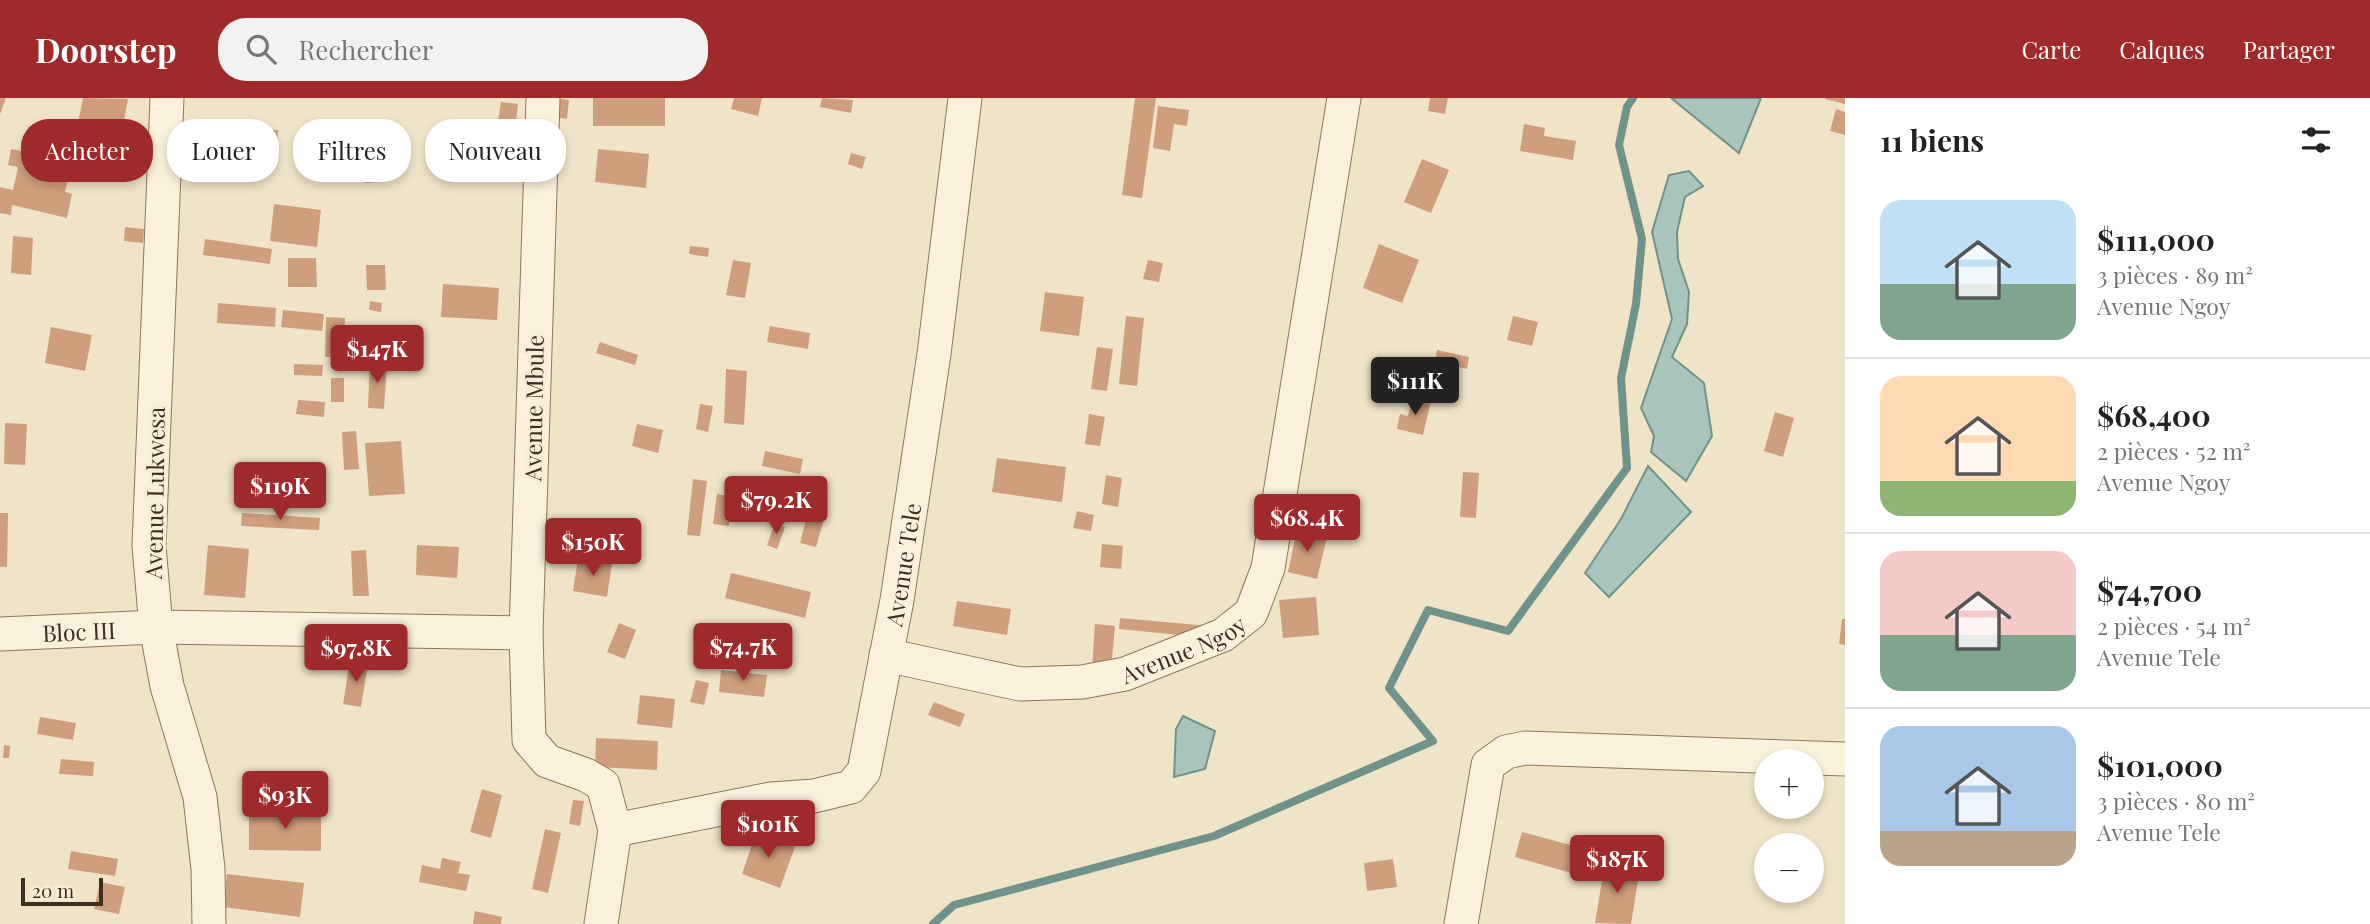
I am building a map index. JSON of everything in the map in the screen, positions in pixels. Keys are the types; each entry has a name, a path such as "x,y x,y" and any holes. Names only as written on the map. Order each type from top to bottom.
{"street":[{"name":"Avenue Lukwesa","path":"167,98 149,546 156,626 167,686 200,797 208,869 209,924"},
{"name":"Avenue Mbule","path":"543,98 526,633 529,740 547,761 586,775 603,785 615,830 601,924"},
{"name":"Avenue Tele","path":"615,830 851,787 864,771 886,655 934,354 965,98"},
{"name":"Avenue Ngoy","path":"886,655 1020,684 1082,682 1125,674 1223,635 1251,612 1268,568 1344,98"},
{"name":"Bloc III","path":"0,634 156,626 526,633"},
{"path":"1461,924 1488,765 1506,752 1525,748 1845,759"}],"water":[{"path":"1671,98 1761,98 1739,153"},
{"path":"1689,171 1703,186 1685,197 1677,232 1678,259 1689,292 1687,324 1672,357 1704,383 1712,436 1686,481 1651,452 1654,436 1641,408 1672,319 1652,232 1669,175"},
{"path":"1648,466 1691,512 1609,597 1585,573 1621,519"},
{"path":"1183,716 1215,731 1205,769 1174,777 1176,729"}],"building":[{"path":"0,98 6,98 0,114"},
{"path":"83,98 128,99 124,119 79,119"},
{"path":"555,98 569,100 567,119 553,117"},
{"path":"593,98 665,98 665,126 593,126"},
{"path":"734,98 762,98 758,116 731,109"},
{"path":"822,98 853,100 851,113 820,107"},
{"path":"1135,98 1156,98 1142,198 1122,195"},
{"path":"1430,98 1448,98 1445,114 1428,111"},
{"path":"1845,98 1845,104 1825,99"},
{"path":"501,102 518,104 516,119 498,119"},
{"path":"1158,106 1189,110 1187,126 1174,124 1170,151 1153,148"},
{"path":"1836,109 1845,112 1845,135 1830,131"},
{"path":"1524,124 1545,128 1544,136 1576,141 1573,160 1520,151"},
{"path":"11,149 21,151 21,182 67,182 65,192 72,194 67,218 12,205 11,215 0,213 0,187 13,190 18,167 8,165"},
{"path":"598,149 649,154 646,188 595,182"},
{"path":"851,153 866,157 862,169 848,164"},
{"path":"1422,159 1449,170 1431,213 1404,202"},
{"path":"274,204 321,210 317,247 270,241"},
{"path":"125,227 144,229 143,243 124,241"},
{"path":"13,236 33,238 31,275 11,273"},
{"path":"205,239 272,249 270,264 203,255"},
{"path":"1379,244 1419,260 1402,303 1363,288"},
{"path":"690,246 709,248 708,257 689,254"},
{"path":"288,258 316,258 317,287 288,287"},
{"path":"733,260 751,263 745,298 726,295"},
{"path":"1148,260 1163,263 1159,282 1143,279"},
{"path":"366,265 385,265 386,290 367,290"},
{"path":"443,284 499,288 497,320 441,317"},
{"path":"1045,292 1084,297 1079,336 1040,331"},
{"path":"370,301 382,303 381,312 369,310"},
{"path":"218,303 276,308 275,327 217,323"},
{"path":"283,310 324,314 322,331 281,327"},
{"path":"1126,316 1144,318 1137,386 1119,384"},
{"path":"1513,316 1538,322 1532,346 1507,340"},
{"path":"326,317 345,318 344,357 325,357"},
{"path":"770,326 810,333 808,349 767,342"},
{"path":"51,327 92,335 85,371 45,363"},
{"path":"600,342 638,355 635,365 596,353"},
{"path":"1097,347 1113,349 1107,391 1091,389"},
{"path":"1437,350 1469,357 1467,369 1435,362"},
{"path":"370,361 387,362 384,409 368,408"},
{"path":"294,364 323,365 322,376 294,375"},
{"path":"726,369 747,371 744,425 724,423"},
{"path":"331,378 344,378 344,402 331,402"},
{"path":"1413,397 1431,401 1423,435 1397,429 1400,414 1408,416"},
{"path":"298,400 325,402 324,417 296,414"},
{"path":"700,404 713,406 708,432 696,429"},
{"path":"1775,412 1794,418 1783,457 1764,451"},
{"path":"1089,414 1105,417 1100,446 1085,444"},
{"path":"5,423 27,424 25,465 4,464"},
{"path":"637,424 663,430 658,453 632,446"},
{"path":"356,431 359,469 344,470 342,432"},
{"path":"401,441 405,494 369,496 365,443"},
{"path":"765,451 803,459 800,474 762,466"},
{"path":"997,458 1066,467 1062,502 992,492"},
{"path":"1463,472 1479,473 1476,518 1460,517"},
{"path":"1106,475 1122,478 1118,507 1102,504"},
{"path":"693,479 707,481 700,536 687,535"},
{"path":"717,494 733,497 729,526 713,524"},
{"path":"1077,511 1094,515 1091,531 1073,528"},
{"path":"808,512 825,516 816,547 800,543"},
{"path":"0,513 8,513 7,567 0,567"},
{"path":"242,513 320,518 319,530 241,526"},
{"path":"775,523 785,527 777,549 767,545"},
{"path":"1297,530 1327,537 1317,579 1288,572"},
{"path":"1102,544 1123,546 1121,569 1100,567"},
{"path":"208,545 249,549 245,598 204,595"},
{"path":"417,545 459,547 457,578 416,575"},
{"path":"366,550 369,596 353,596 351,551"},
{"path":"578,559 612,564 607,597 573,591"},
{"path":"731,573 811,592 805,618 725,598"},
{"path":"1316,597 1319,635 1283,638 1279,600"},
{"path":"957,601 1011,609 1007,635 953,626"},
{"path":"1120,618 1210,626 1209,638 1119,629"},
{"path":"1842,619 1845,619 1845,645 1839,644"},
{"path":"619,623 636,630 625,659 607,652"},
{"path":"1095,624 1115,626 1111,670 1092,668"},
{"path":"350,661 368,664 361,707 343,704"},
{"path":"721,670 767,675 764,697 719,692"},
{"path":"696,680 709,683 704,705 690,702"},
{"path":"640,695 675,699 672,728 637,724"},
{"path":"934,702 965,714 960,727 928,715"},
{"path":"40,717 76,723 73,740 37,734"},
{"path":"596,738 658,741 657,770 595,767"},
{"path":"4,745 10,746 9,758 3,758"},
{"path":"61,759 94,762 93,776 59,774"},
{"path":"482,789 502,795 491,838 470,832"},
{"path":"573,800 584,801 580,826 569,824"},
{"path":"249,811 321,812 321,851 249,850"},
{"path":"545,829 561,833 548,893 532,889"},
{"path":"1522,832 1578,847 1571,873 1515,857"},
{"path":"756,833 795,847 780,888 742,874"},
{"path":"71,851 118,859 115,876 68,869"},
{"path":"442,858 461,862 458,873 470,875 466,891 419,882 422,865 440,869"},
{"path":"1393,859 1397,887 1367,891 1364,863"},
{"path":"1605,863 1640,869 1631,924 1595,923"},
{"path":"227,874 304,883 300,917 223,907"},
{"path":"100,882 125,887 119,914 94,909"},
{"path":"475,911 502,917 501,924 473,924"}],"waterway":[{"path":"933,924 954,905 1214,836 1433,741 1389,688 1428,610 1508,631 1627,468 1621,378 1636,304 1642,239 1619,145 1627,107 1633,98"}]}
